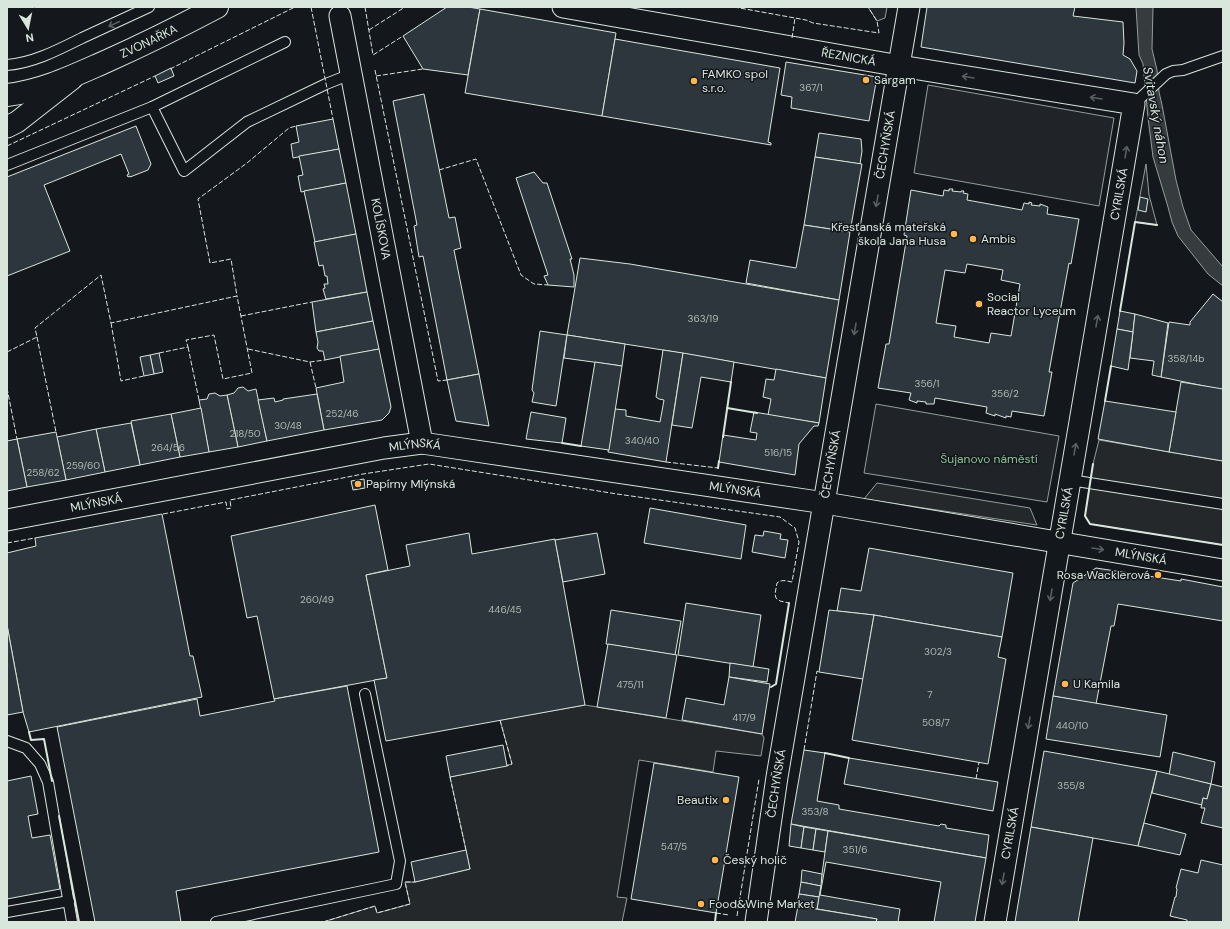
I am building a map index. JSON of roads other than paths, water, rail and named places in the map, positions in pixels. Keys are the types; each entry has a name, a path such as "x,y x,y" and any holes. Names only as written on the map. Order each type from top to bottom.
{"main road":[{"name":"ZVONAŘKA","path":"7,95 24,94 79,74 166,34 217,7"}],"street":[{"name":"ŘEZNICKÁ","path":"563,7 900,66 1134,104"},
{"name":"ČECHYŇSKÁ","path":"756,922 777,777 909,7"},
{"name":"KOLÍSKOVA","path":"340,16 422,443"},
{"name":"ZVONAŘKA","path":"7,128 17,122 79,74"},
{"name":"CYRILSKÁ","path":"995,922 1134,104"},
{"name":"MLÝNSKÁ","path":"7,520 376,450 422,443 825,503"},
{"path":"825,503 1059,543"},
{"name":"MLÝNSKÁ","path":"1059,543 1223,570"}],"lane":[{"path":"7,65 48,54 149,7"},
{"path":"7,165 152,107 286,42"},
{"path":"1134,104 1166,74 1172,71 1183,70 1223,56"},
{"path":"152,107 184,171 247,122 326,84 351,74"},
{"path":"1070,480 1223,504"},
{"path":"216,922 396,884 400,861 365,694"},
{"path":"7,741 26,748 40,764 48,782 72,922"},
{"path":"7,912 69,901"}],"water":[{"name":"Svitavský náhon","path":"1136,7 1153,7 1152,49 1176,180 1191,230 1223,267 1223,286 1208,274 1178,236 1172,222 1153,157 1143,64 1139,55"}],"place":[{"name":"Sargam","path":"866,80"},
{"name":"FAMKO spol s.r.o.","path":"694,81"},
{"name":"Křesťanská mateřská škola Jana Husa","path":"954,234"},
{"name":"Ambis","path":"973,239"},
{"name":"Social Reactor Lyceum","path":"979,304"},
{"name":"Papírny Mlýnská","path":"358,484"},
{"name":"Rosa Wacklerová","path":"1158,575"},
{"name":"U Kamila","path":"1065,684"},
{"name":"Beautix","path":"726,800"},
{"name":"Český holič","path":"715,860"},
{"name":"Food&Wine Market","path":"701,904"}],"park label":[{"name":"Šujanovo náměstí","path":"989,459"}]}
